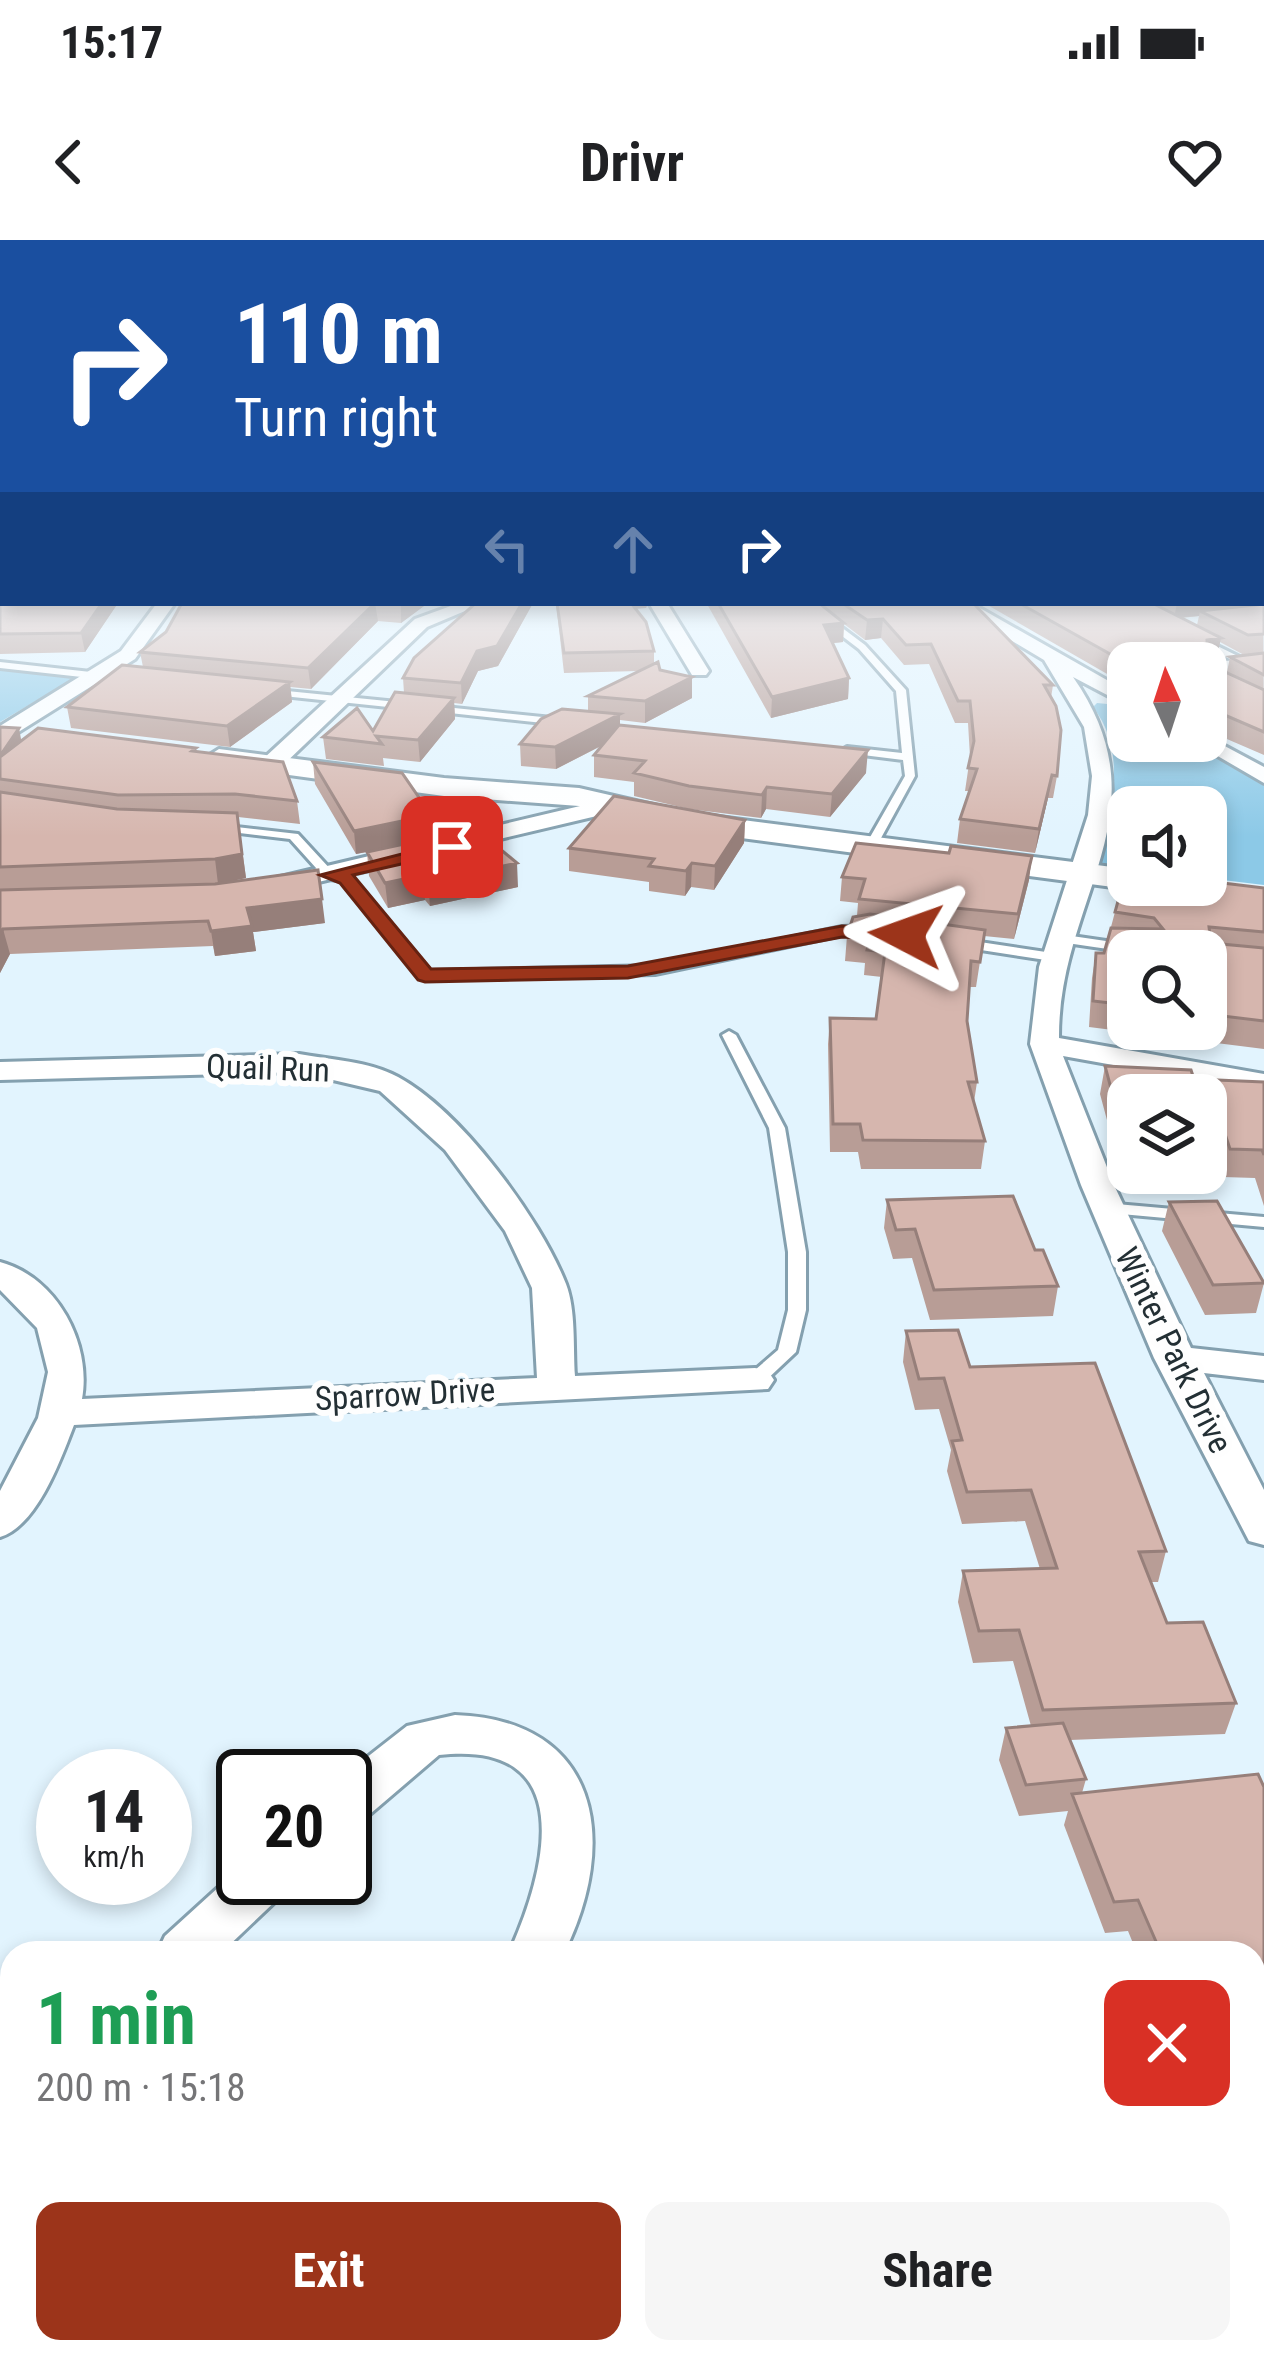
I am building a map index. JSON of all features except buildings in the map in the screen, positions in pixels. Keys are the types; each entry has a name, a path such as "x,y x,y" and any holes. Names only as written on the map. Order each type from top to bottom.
{"street":[{"path":"2,732 128,655 140,638"},
{"path":"271,764 407,638"},
{"path":"679,638 699,671"},
{"path":"1017,638 1107,688"},
{"name":"Winter Park Drive","path":"1053,659 1098,736 1103,790 1085,874 1043,1005 1046,1044 1105,1208 1173,1358 1263,1525"},
{"path":"1227,669 1257,664"},
{"path":"1066,685 1107,683"},
{"path":"2,732 49,737"},
{"path":"182,754 530,793 688,822 1107,877"},
{"path":"1227,755 1263,776"},
{"path":"530,793 535,828"},
{"path":"241,892 535,828 614,805"},
{"path":"1046,1044 1264,1083"},
{"name":"Quail Run","path":"0,1071 299,1063 368,1075 391,1085 456,1142 521,1230 550,1288 557,1386"},
{"path":"0,1273 26,1292 65,1350 56,1413 40,1463 0,1522"},
{"path":"1173,1358 1264,1368"},
{"name":"Sparrow Drive","path":"56,1413 754,1380"},
{"path":"372,1783 427,1738 478,1735 536,1752 563,1785 572,1826 558,1918 544,1941"},
{"path":"197,1941 236,1905"}],"lane":[{"path":"847,638 889,672 901,690 910,757 910,776 871,846"},
{"path":"1195,638 1257,664"},
{"path":"0,665 120,678"},
{"path":"255,691 580,723"},
{"path":"839,749 910,757"},
{"path":"194,827 294,836 329,875 346,878 425,976 655,970 842,932 890,933"},
{"path":"953,942 1107,950"},
{"path":"729,1035 777,1128 797,1252 797,1310 787,1352 754,1380"},
{"path":"1105,1208 1264,1222"}],"shaded area":[{"path":"0,667 68,675 73,679 0,722"},
{"path":"1107,704 1107,734 1104,725 1093,707"},
{"path":"1113,762 1225,762 1264,786 1264,885 1227,881 1227,786 1113,786"},
{"path":"1107,820 1107,868 1101,867"}],"route":[{"path":"452,847 329,875 346,878 425,976 655,970 842,932 906,935"}]}
